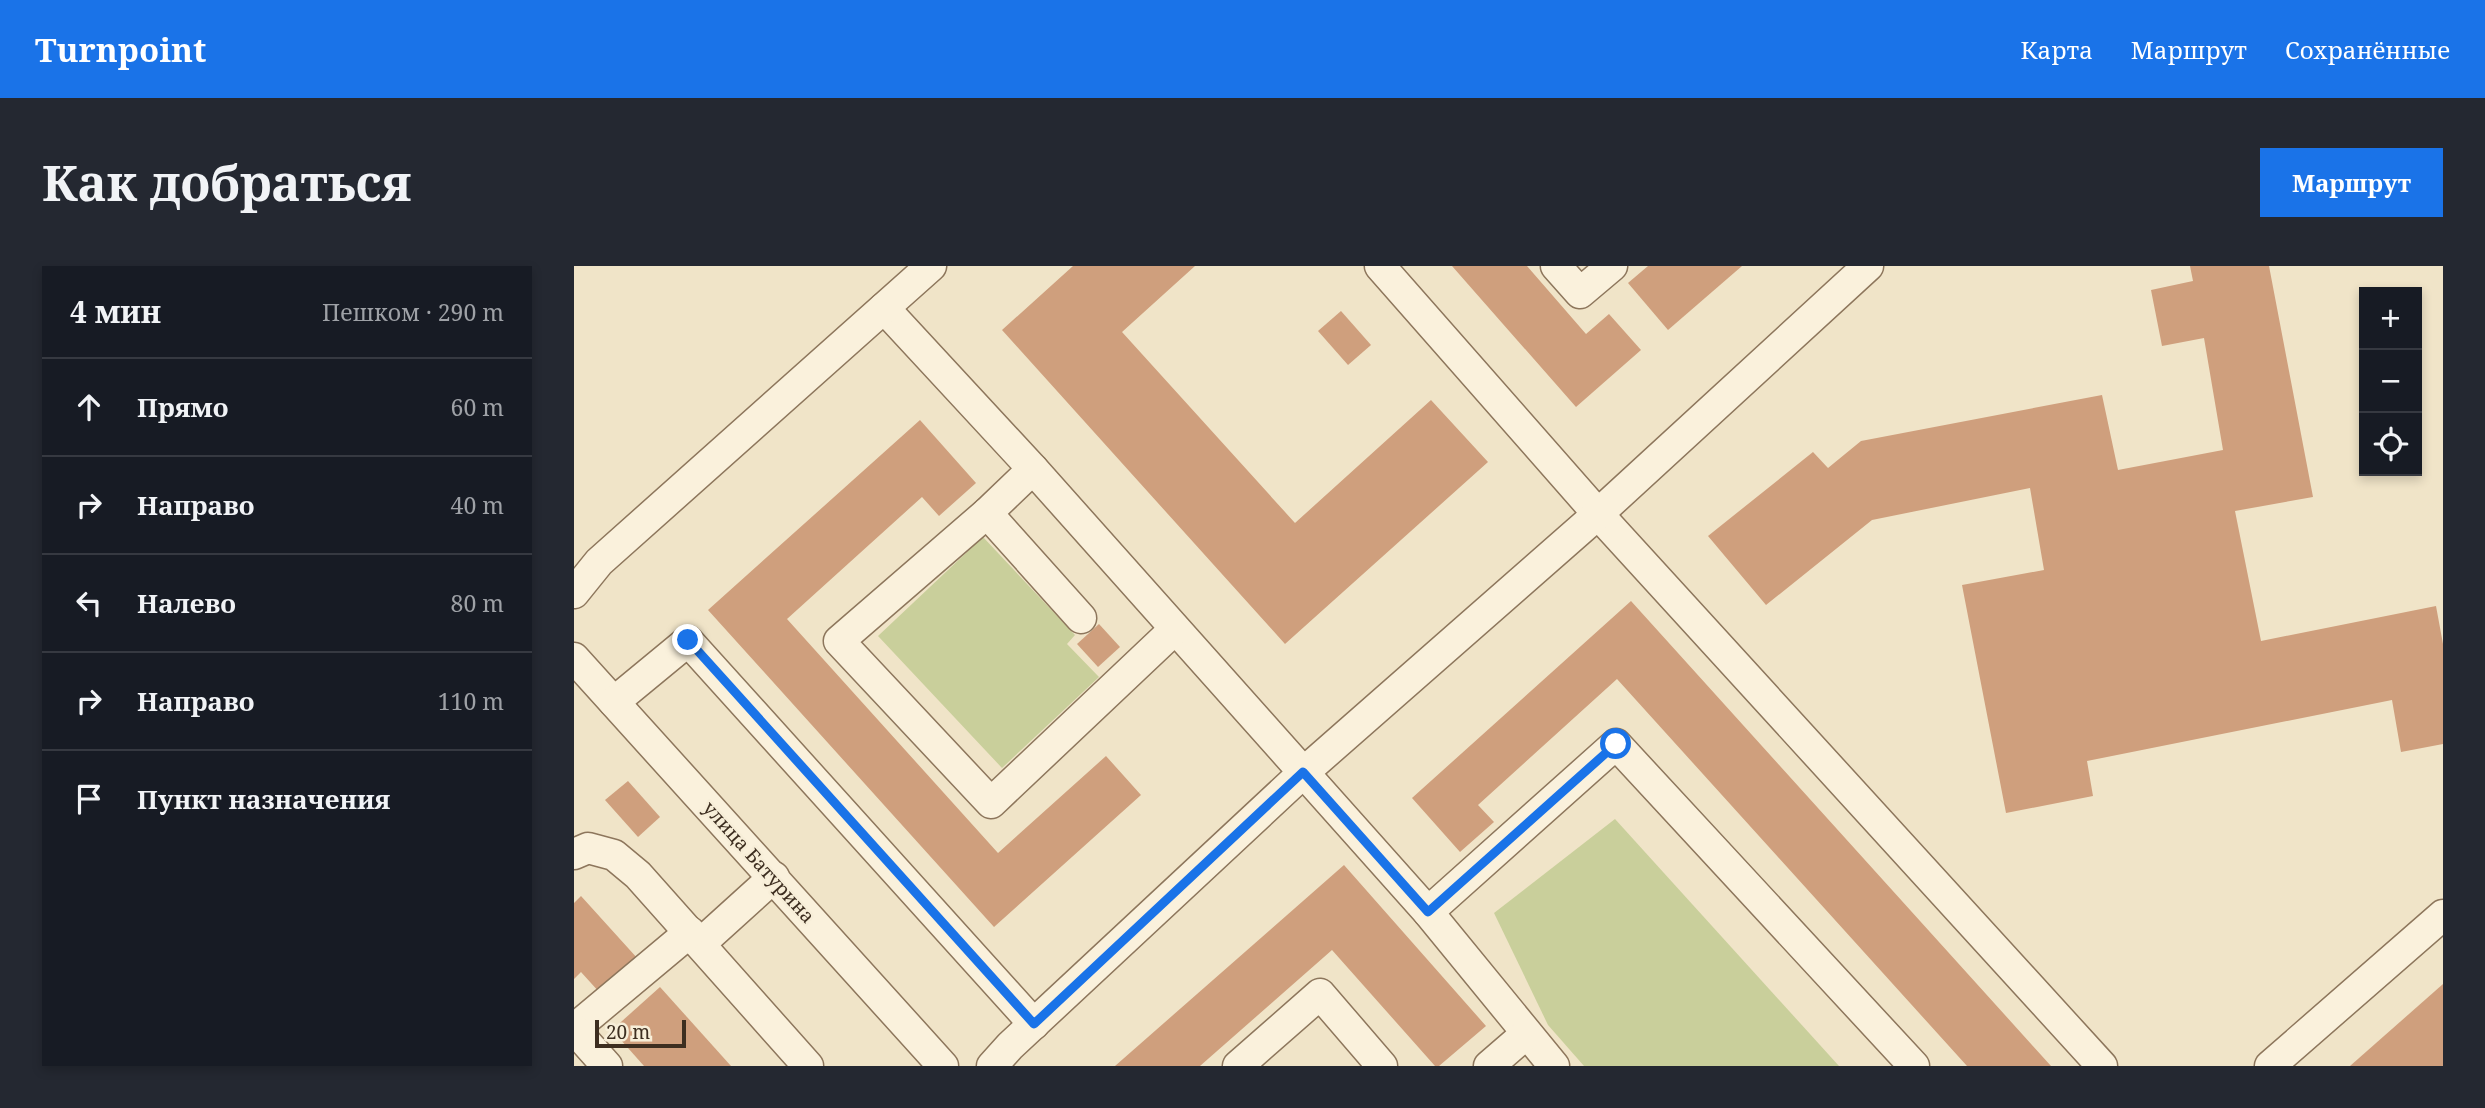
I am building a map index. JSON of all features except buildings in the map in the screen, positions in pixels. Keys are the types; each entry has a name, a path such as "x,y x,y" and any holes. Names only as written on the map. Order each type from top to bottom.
{"street":[{"path":"574,593 599,562 931,266"},
{"path":"1380,266 1598,514 2102,1066"},
{"path":"1556,266 1580,293 1612,266"},
{"path":"992,1066 1010,1046 1303,772 1598,514 1868,266"},
{"path":"884,307 1033,469 1428,912 1554,1066"},
{"path":"1033,469 987,513 839,641 991,803 1175,629"},
{"path":"987,513 1081,618"},
{"path":"614,702 688,640 1034,1024"},
{"name":"улица Батурина","path":"574,658 943,1066"},
{"path":"1428,912 1616,744 1914,1066"},
{"path":"574,854 588,848 614,855 638,875 808,1066"},
{"path":"607,1066 574,1029 774,877"},
{"path":"2270,1066 2443,915"},
{"path":"1238,1066 1320,994 1382,1066"},
{"path":"1489,1066 1526,1034"}],"green space":[{"path":"983,537 1075,635 1067,644 1099,677 1002,768 878,636"},
{"path":"1615,819 1839,1066 1584,1066 1548,1025 1494,913"}],"route":[{"path":"688,640 1034,1024 1303,772 1428,912 1616,744"}]}
